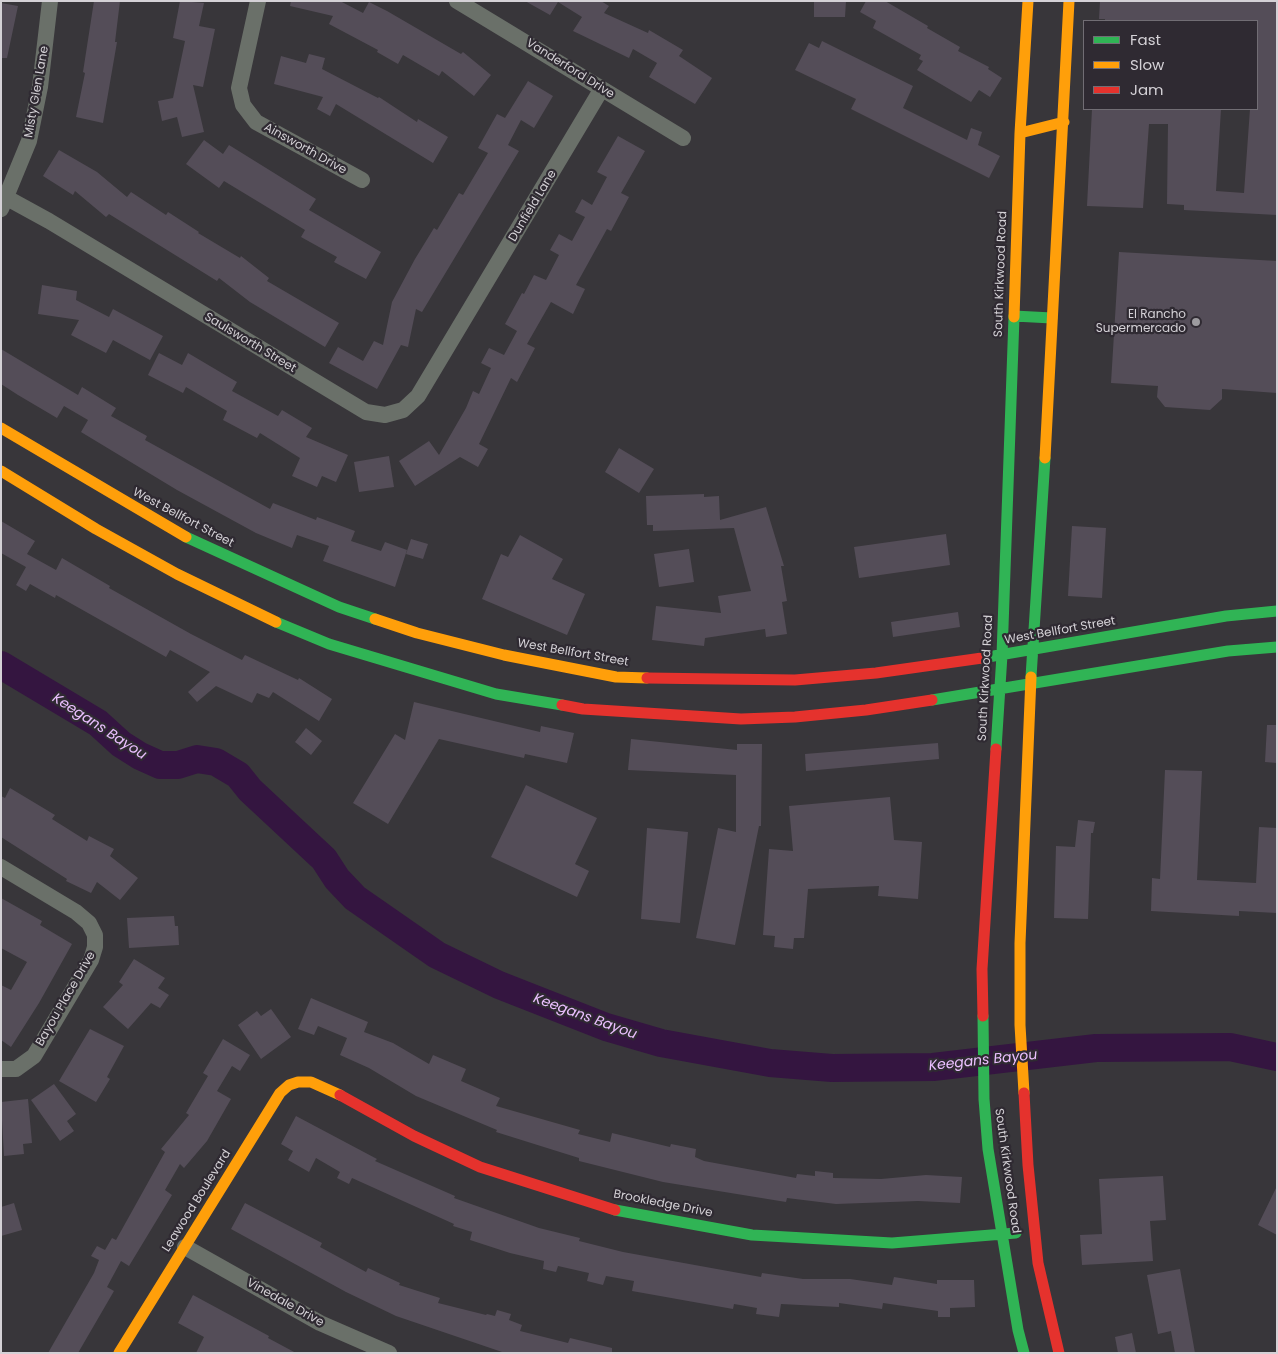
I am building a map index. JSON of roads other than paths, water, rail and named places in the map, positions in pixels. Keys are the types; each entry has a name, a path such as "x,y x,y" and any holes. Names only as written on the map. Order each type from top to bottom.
{"main road":[{"name":"South Kirkwood Road","path":"1024,1353 994,1190 984,1099 982,1028 1002,654 1020,133 1028,1"},
{"name":"South Kirkwood Road","path":"1059,1353 1038,1262 1023,1095 1015,943 1064,122 1069,1"},
{"path":"1020,133 1064,122"},
{"path":"1014,316 1052,318"},
{"name":"West Bellfort Street","path":"1,428 192,542 273,584 416,637 616,677 795,680 876,673 1277,611"},
{"path":"1,471 176,574 262,611 329,644 407,664 496,694 583,709 741,719 794,717 866,710 999,690 1228,647 1277,647"},
{"name":"Brookledge Drive","path":"311,1082 326,1088 414,1136 480,1167 522,1182 619,1211 752,1235 892,1243 1035,1231"},
{"name":"Leawood Boulevard","path":"118,1353 280,1093 289,1085 311,1082"}],"street":[{"name":"Misty Glen Lane","path":"4,204 29,142 40,87 50,1"},
{"name":"Ainsworth Drive","path":"258,1 239,88 243,105 256,122 362,180"},
{"name":"Vanderford Drive","path":"456,1 683,138"},
{"name":"Dunfield Lane","path":"463,320 601,90"},
{"name":"Saulsworth Street","path":"4,204 48,221 366,412 375,415 394,414 411,404 463,320"},
{"name":"Bayou Place Drive","path":"1,867 76,912 89,923 95,935 96,947 91,960 34,1056 16,1070 1,1069"},
{"name":"Vinedale Drive","path":"185,1247 320,1323 389,1353"}],"waterway":[{"name":"Keegans Bayou","path":"1,665 98,723 121,744 140,756 160,765 178,765 197,759 216,762 238,775 250,790 324,859 337,879 355,898 437,955 499,985 606,1027 661,1043 770,1063 832,1068 933,1067 1096,1048 1230,1047 1277,1057"}],"place":[{"name":"El Rancho Supermercado","path":"1196,322"}]}
